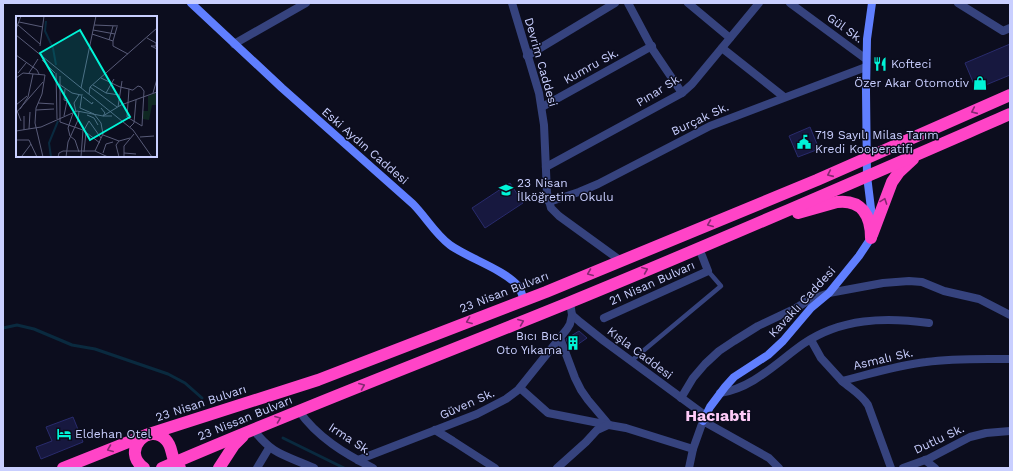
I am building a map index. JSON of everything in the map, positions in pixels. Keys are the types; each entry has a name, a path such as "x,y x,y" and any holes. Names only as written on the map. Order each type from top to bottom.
{"highway":[{"path":"866,158 1010,95"},
{"path":"570,302 1010,114"},
{"path":"871,238 892,182 921,152"},
{"name":"23 Nisan Bulvarı","path":"63,468 146,435 318,380 524,300 866,158"},
{"path":"749,226 843,201 858,206 867,215 870,224 871,238"},
{"name":"23 Nissan Bulvarı","path":"178,465 253,429 570,302"},
{"path":"221,467 234,445 253,429"},
{"path":"143,467 137,461 135,449 137,443 146,435 158,434 167,441 178,465 161,468"},
{"path":"161,468 170,458 171,449"}],"street":[{"name":"Eski Aydın Caddesi","path":"191,3 234,44 412,204 427,219 433,229 445,241 509,278 519,287 524,300"},
{"path":"234,44 306,3"},
{"name":"Devrim Caddesi","path":"512,3 542,107 547,193 549,202"},
{"path":"527,56 615,3"},
{"path":"628,3 666,70 682,93"},
{"path":"688,3 730,38"},
{"name":"Pınar Sk.","path":"546,167 682,93 692,84 759,3"},
{"name":"Gül Sk.","path":"790,3 866,63"},
{"name":"Kavaklı Caddesi","path":"704,418 720,393 734,377 768,355 776,348 811,308 829,293 859,256 871,238 873,218 866,158 866,63 867,39 872,3"},
{"path":"958,3 1006,30"},
{"name":"Kumru Sk.","path":"542,107 652,46"},
{"path":"722,48 784,97"},
{"name":"Burçak Sk.","path":"549,202 598,184 710,126 866,63"},
{"path":"549,202 559,216 621,260"},
{"name":"21 Nisan Bulvarı","path":"604,318 708,271 698,248"},
{"path":"681,398 693,378 705,364 734,340 809,300 829,293 884,283 909,281 922,282 944,291 979,299 1010,314"},
{"path":"570,302 572,315"},
{"name":"Kışla Caddesi","path":"572,315 604,341 681,398 704,418 769,458 779,468"},
{"name":"Güven Sk.","path":"358,460 492,407 512,395 520,388 560,338 570,324 572,315"},
{"path":"720,393 743,387 828,330 857,322 888,319 929,323"},
{"path":"560,338 581,390 609,425"},
{"path":"811,340 821,358 842,381"},
{"name":"Asmalı Sk.","path":"842,381 905,365 926,362 1010,358"},
{"name":"Asmalı Sk.","path":"842,381 864,398 868,405 891,468"},
{"path":"520,388 548,412 626,428 693,449"},
{"name":"Irma Sk.","path":"300,411 305,419 322,437 336,447 373,468"},
{"path":"689,468 693,449 704,418"},
{"path":"557,468 597,430 609,425"},
{"path":"253,429 269,448 284,456 314,468"},
{"path":"435,430 495,468"},
{"name":"Dutlu Sk.","path":"903,468 931,465 970,437 986,433 1010,431"},
{"path":"257,468 269,448"}],"lane":[{"path":"631,361 721,286 708,271"}],"building":[{"path":"1010,44 1010,75 976,89 965,63"},
{"name":"719 Sayılı Milas Tarım Kredi Kooperatifi","path":"810,127 819,149 798,157 789,136"},
{"path":"510,183 523,203 485,228 472,208"},
{"name":"Bıcı Bıcı Oto Yıkama","path":"579,331 587,338 570,349 566,339"},
{"name":"Eldehan Otel","path":"73,417 83,442 41,459 36,447 52,441 46,427"}],"waterway":[{"path":"3,328 17,325 34,329 72,345 95,349 168,374 185,383 202,398"},
{"path":"283,438 344,468"}],"place":[{"name":"Kofteci","path":"880,64"},
{"name":"Özer Akar Otomotiv","path":"980,83"},
{"name":"719 Sayılı Milas Tarım Kredi Kooperatifi","path":"804,142"},
{"name":"23 Nisan İlköğretim Okulu","path":"506,190"},
{"name":"Bıcı Bıcı Oto Yıkama","path":"573,343"},
{"name":"Eldehan Otel","path":"64,434"}],"district":[{"name":"Hacıabti","path":"718,415"}]}
